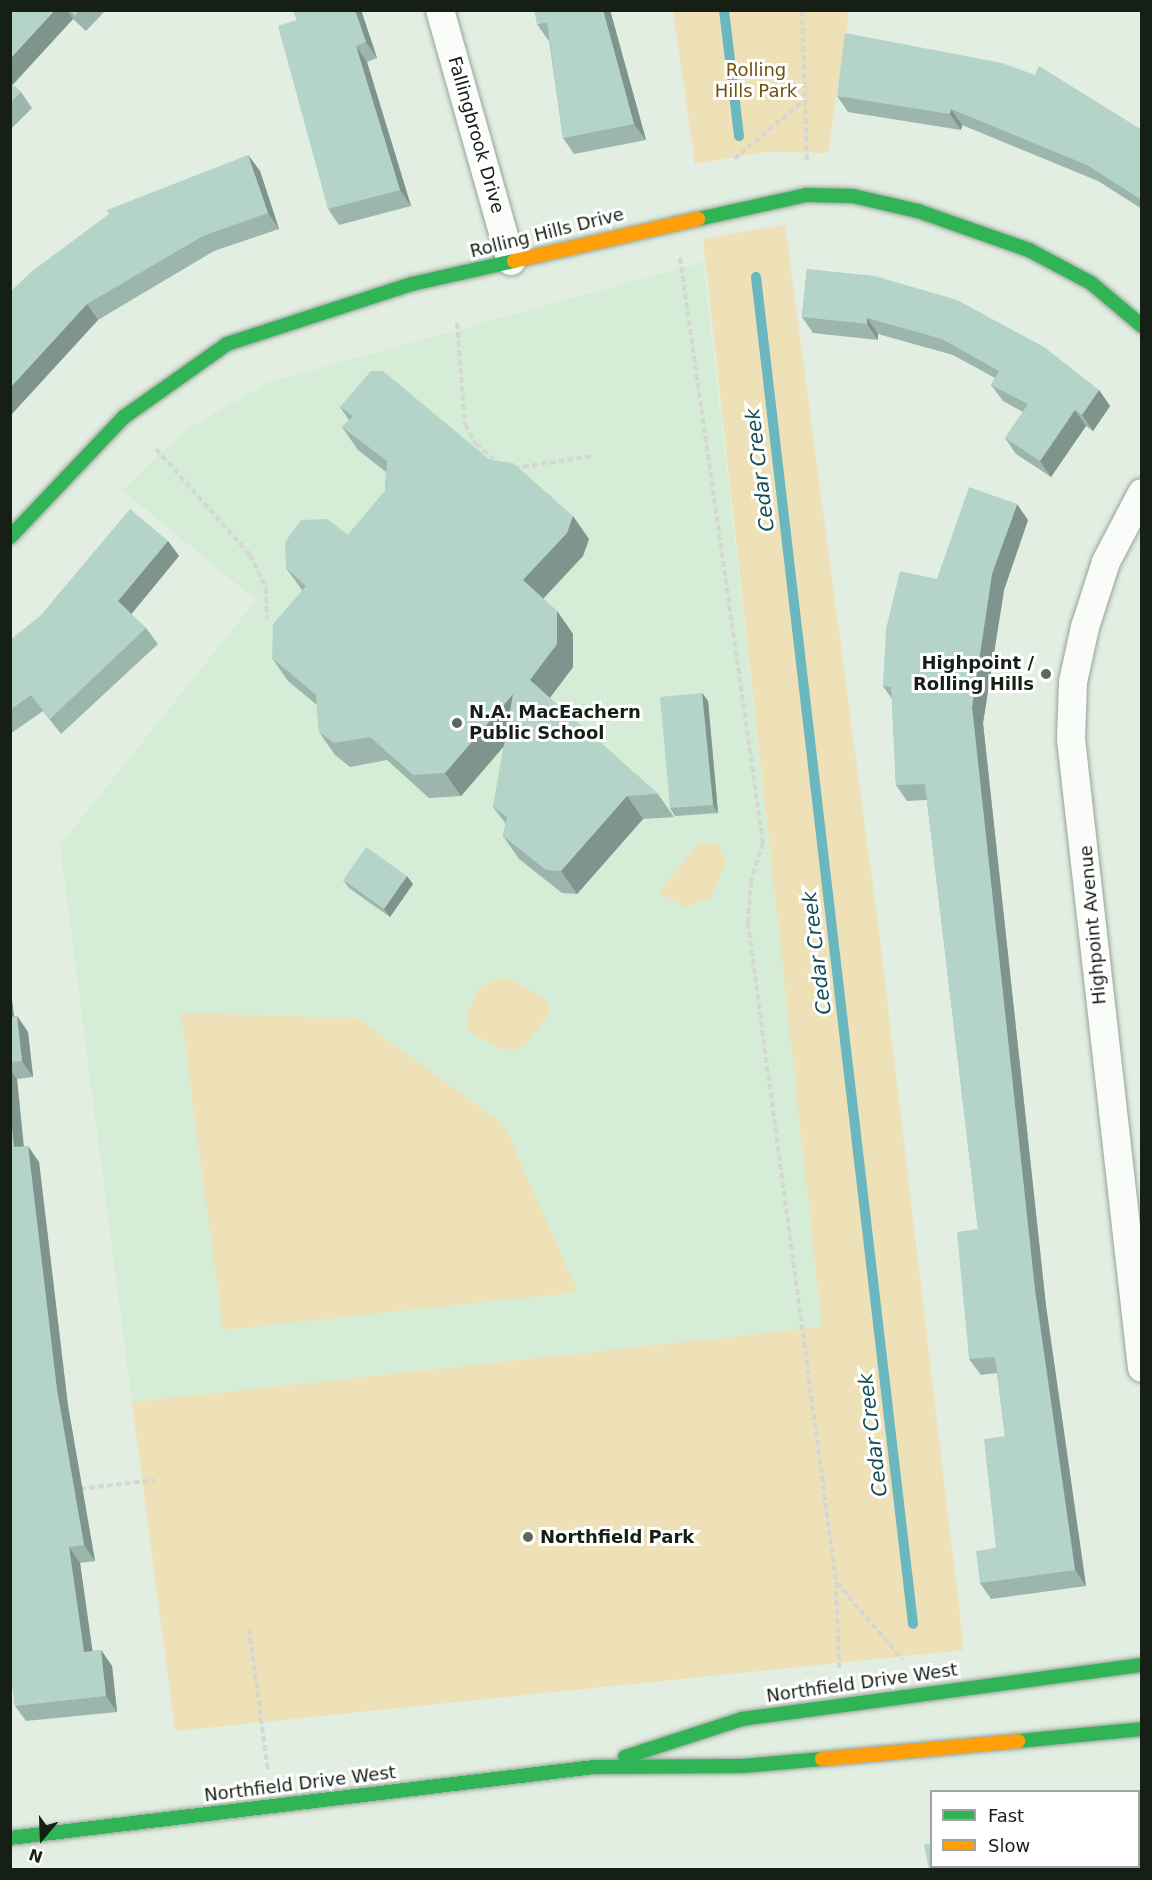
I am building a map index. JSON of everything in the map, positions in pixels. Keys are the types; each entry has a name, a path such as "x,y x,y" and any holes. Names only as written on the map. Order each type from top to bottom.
{"main road":[{"name":"Rolling Hills Drive","path":"10,537 124,417 227,345 412,284 806,195 853,196 918,211 1029,250 1091,283 1142,326"},
{"name":"Northfield Drive West","path":"594,1767 742,1719 1142,1665"},
{"name":"Northfield Drive West","path":"10,1838 594,1767 743,1766 1142,1729"}],"street":[{"name":"Fallingbrook Drive","path":"440,10 511,261"},
{"name":"Highpoint Avenue","path":"1142,493 1106,562 1085,627 1073,682 1071,739 1139,1316 1142,1368"}],"path":[{"path":"802,10 802,102 806,195"},
{"path":"734,159 802,102"},
{"path":"678,245 763,843 750,881 748,923 836,1582 839,1668"},
{"path":"457,323 465,425 476,444 507,469 593,456"},
{"path":"156,449 250,555 266,588 267,619"},
{"path":"76,1490 153,1480"},
{"path":"836,1582 903,1660"},
{"path":"249,1629 273,1806"}],"shaded area":[{"name":"N.A. MacEachern Public School","path":"703,262 824,1327 132,1402 60,845 256,600 122,490 188,428 270,382"}],"green space":[{"name":"Rolling Hills Park","path":"673,11 849,11 828,153 766,152 695,164"},
{"name":"Northfield Park","path":"785,225 880,940 964,1650 175,1731 132,1402 822,1327 703,239"},
{"path":"716,843 727,861 710,898 684,907 658,892 699,844"},
{"path":"506,977 545,998 551,1012 521,1050 501,1049 468,1031 468,1013 479,987"},
{"path":"181,1013 358,1018 504,1125 578,1292 223,1330"}],"building":[{"path":"10,10 55,10 10,59"},
{"path":"70,10 80,10 75,16"},
{"path":"292,10 355,10 366,42 356,46 400,190 328,209 278,26 297,20"},
{"path":"534,10 603,10 634,124 563,138 547,22 537,24"},
{"path":"845,33 1002,63 1035,75 1039,66 1142,130 1142,200 1087,165 951,109 950,114 837,96"},
{"path":"10,82 21,92 10,103"},
{"path":"248,155 268,213 203,236 87,304 10,388 10,292 31,272 109,214 107,210"},
{"path":"807,269 875,276 957,300 1044,347 1099,390 1082,415 1075,410 1040,461 1005,438 1028,404 991,385 999,371 942,339 867,318 867,324 802,317"},
{"name":"N.A. MacEachern Public School","path":"371,371 383,371 490,460 513,463 573,516 567,533 523,580 557,611 557,644 530,680 658,794 627,796 561,871 546,870 503,836 507,817 493,807 513,694 445,773 413,775 370,737 334,743 319,732 316,695 272,658 273,624 306,586 286,568 285,542 301,520 327,519 348,535 385,491 387,461 342,427 353,416 340,407"},
{"path":"969,487 1017,504 992,574 972,707 1035,1290 1075,1570 980,1583 976,1551 996,1548 984,1439 1005,1436 995,1357 969,1359 957,1232 978,1229 925,784 896,785 891,687 883,686 886,629 900,571 937,579"},
{"path":"130,509 168,541 118,601 146,628 50,719 31,695 10,710 10,640 40,616"},
{"path":"702,693 713,805 670,808 660,697"},
{"path":"366,847 407,876 384,909 343,880"},
{"path":"17,1016 22,1061 10,1062 10,1017"},
{"path":"10,1111 14,1147 28,1146 57,1390 84,1545 69,1547 84,1652 101,1650 106,1696 15,1706 10,1669"},
{"path":"930,1844 930,1868 958,1869 929,1869 924,1845"}],"waterway":[{"name":"Cedar Creek","path":"724,10 739,136"},
{"name":"Cedar Creek","path":"756,277 913,1624"}],"traffic: fast":[{"path":"698,219 806,195 853,196 918,211 1029,250 1091,283 1142,326"},
{"path":"10,537 124,417 227,344 412,284 514,261"},
{"path":"625,1757 742,1719 1142,1665"},
{"path":"1018,1741 1142,1729"},
{"path":"10,1838 594,1767 743,1766 822,1759"}],"traffic: slow":[{"path":"514,261 698,219"},
{"path":"822,1759 1018,1741"}],"place":[{"name":"Highpoint / Rolling Hills","path":"1046,674"},
{"name":"N.A. MacEachern Public School","path":"457,723"},
{"name":"Northfield Park","path":"528,1537"}]}
